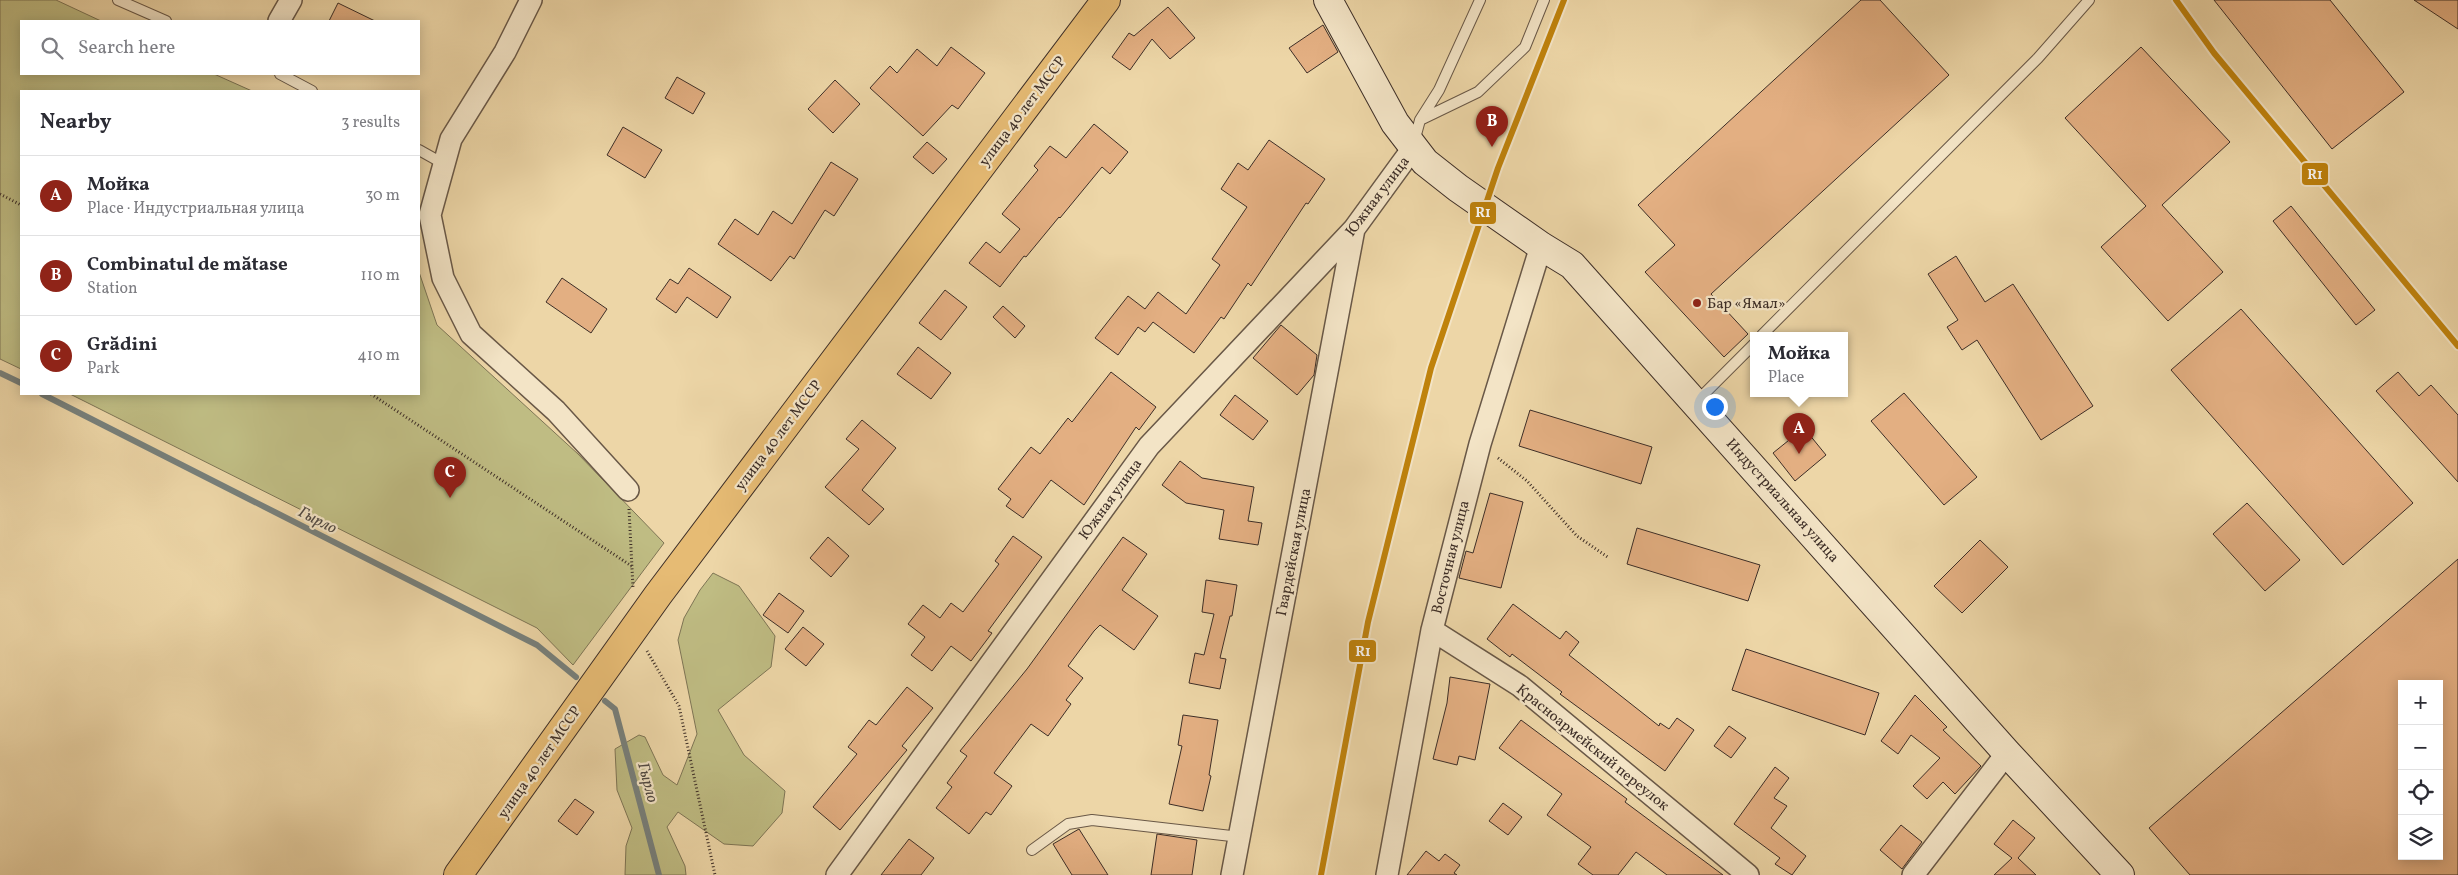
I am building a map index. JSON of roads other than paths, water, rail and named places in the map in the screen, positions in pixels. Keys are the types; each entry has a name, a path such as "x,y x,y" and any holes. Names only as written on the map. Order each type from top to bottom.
{"main road":[{"name":"улица 40 лет МССР","path":"458,875 634,628 1106,0"}],"street":[{"path":"280,20 291,0"},
{"path":"531,0 505,52 451,139 430,215 443,278 471,334 556,411 628,490"},
{"name":"Индустриальная улица","path":"1328,0 1396,123 1413,148 1439,175 1541,246 1572,265 2007,753 2120,875"},
{"name":"Южная улица","path":"837,875 1149,446 1354,229 1413,148"},
{"name":"Гвардейская улица","path":"1232,875 1354,229"},
{"name":"Восточная улица","path":"1387,875 1432,630 1480,444 1541,246"},
{"name":"Красноармейский переулок","path":"1432,630 1520,686 1748,875"},
{"path":"1913,875 2007,753"}],"lane":[{"path":"118,0 164,20"},
{"path":"1413,148 1420,120 1439,90 1480,0"},
{"path":"1420,120 1478,92 1525,47 1544,0"},
{"path":"1765,332 2038,58 2089,0"},
{"path":"282,75 310,90"},
{"path":"420,151 444,164"},
{"path":"1696,402 1750,348"},
{"path":"1032,850 1068,824 1092,820 1240,836"}],"waterway":[{"name":"Гырло","path":"0,373 20,383"},
{"name":"Гырло","path":"44,395 537,645 576,677"},
{"name":"Гырло","path":"605,701 615,709 659,875"}],"place":[{"name":"Combinatul de mătase","path":"1492,147"},
{"name":"Бар «Ямал»","path":"1697,303"},
{"name":"Мойка","path":"1799,454"},
{"name":"Grădini","path":"450,498"}]}
